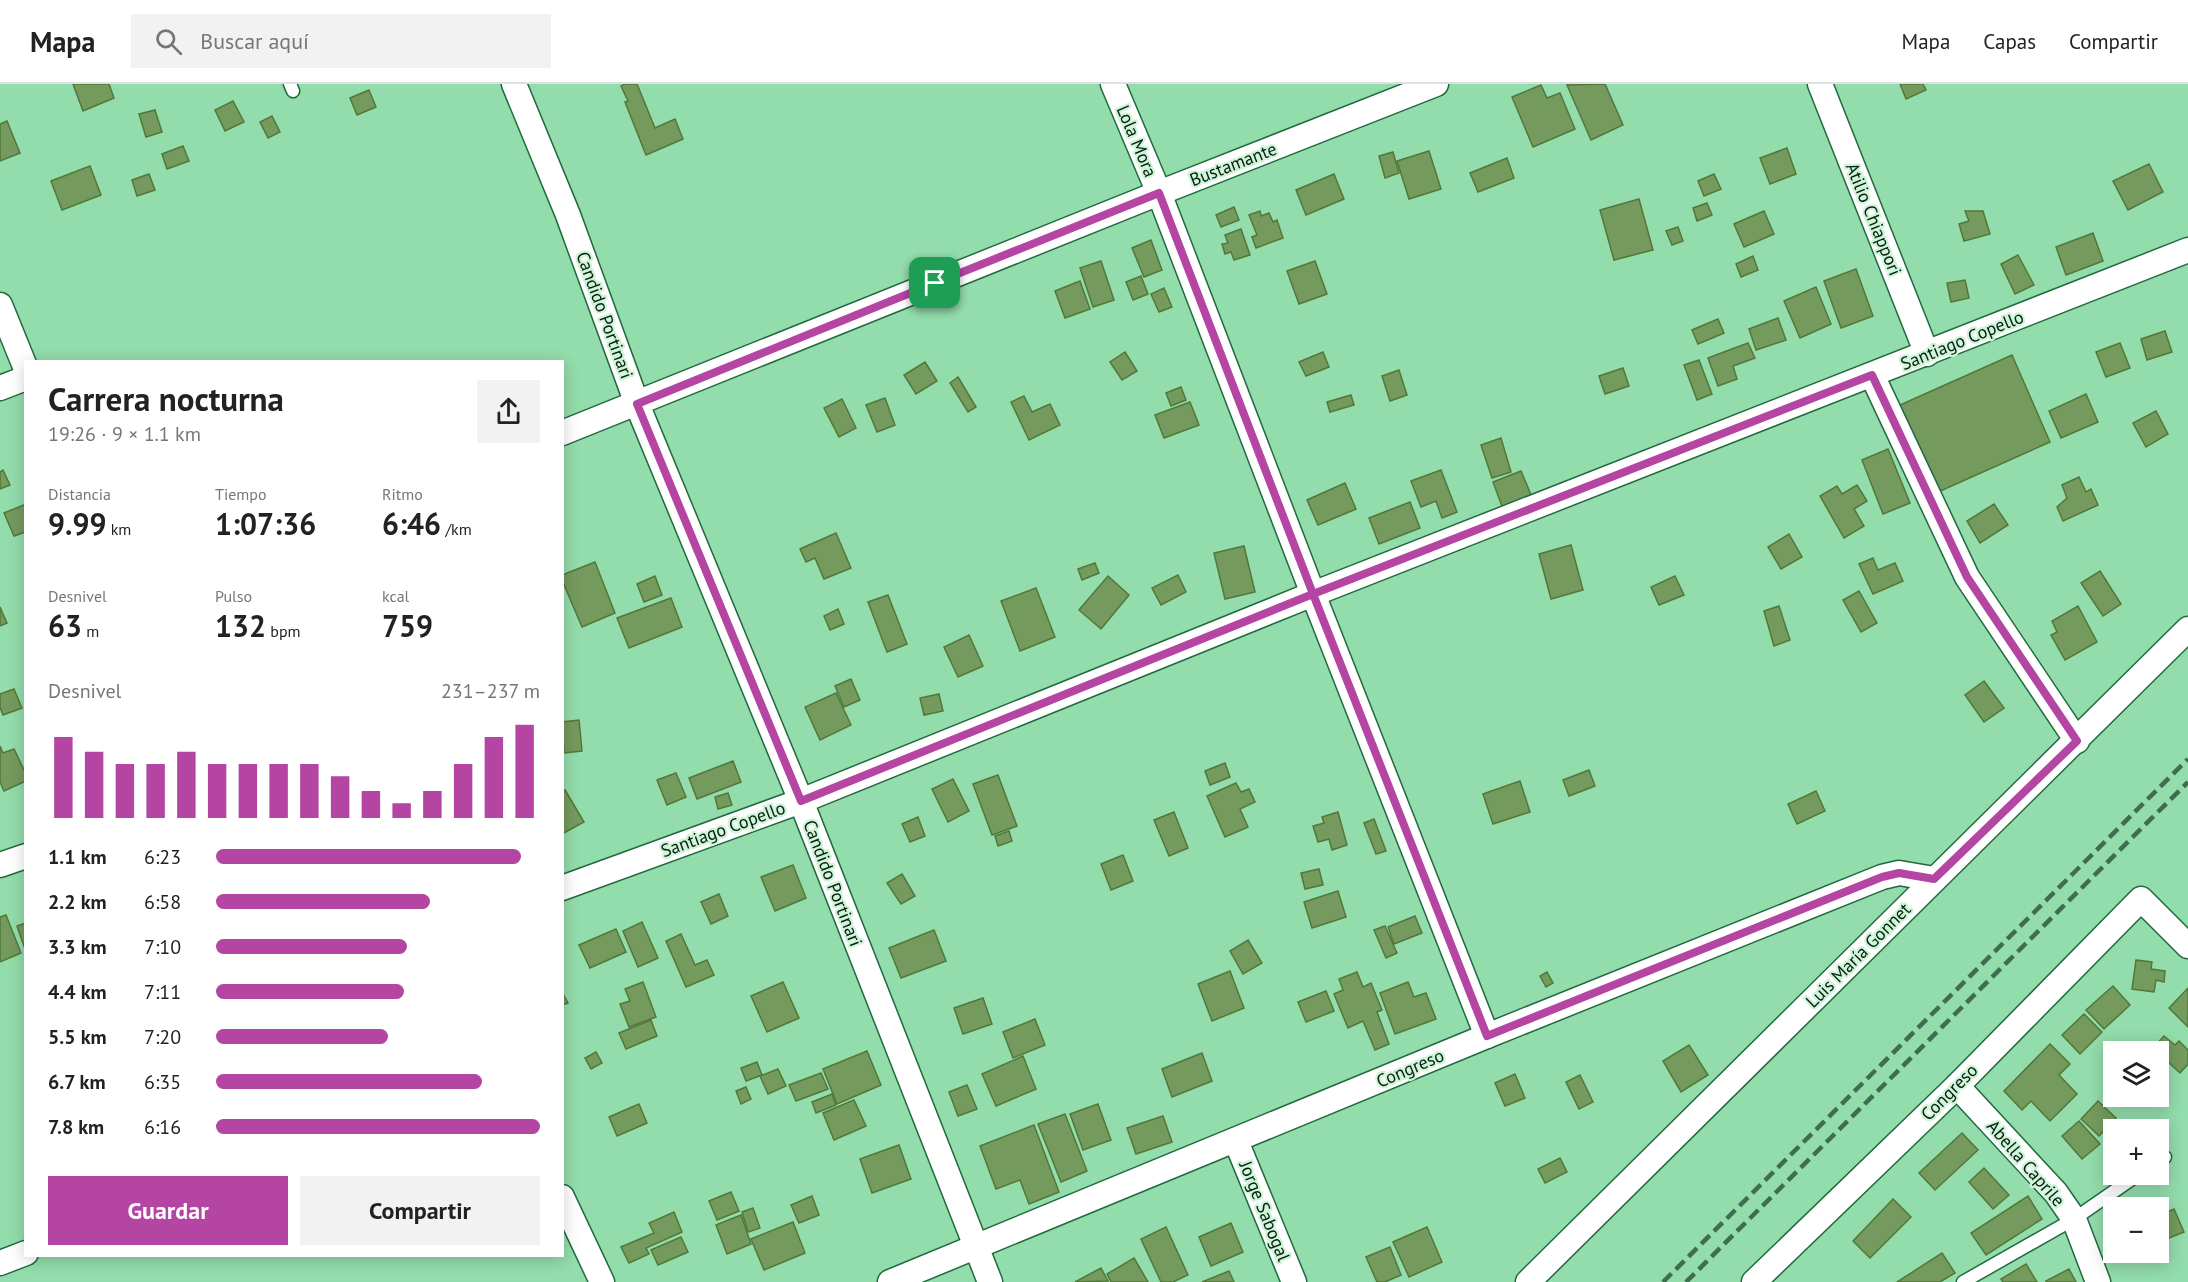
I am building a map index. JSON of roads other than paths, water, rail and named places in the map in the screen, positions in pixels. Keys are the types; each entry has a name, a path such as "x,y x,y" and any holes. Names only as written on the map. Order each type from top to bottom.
{"street":[{"name":"Candido Portinari","path":"514,84 568,215 637,404 801,801 990,1282"},
{"name":"Lola Mora","path":"1113,84 1159,193 1313,594 1487,1036"},
{"name":"Bustamante","path":"564,432 1436,84"},
{"name":"Atilio Chiappori","path":"1820,84 1927,354"},
{"name":"Santiago Copello","path":"564,887 801,801 1313,594 2188,250"},
{"path":"0,305 24,364"},
{"path":"1872,375 1967,577 2077,741"},
{"path":"0,388 24,379"},
{"name":"Luis María Gonnet","path":"1528,1282 1934,879 2077,741 2188,628"},
{"path":"0,866 24,857"},
{"name":"Congreso","path":"890,1282 1487,1036 1882,877 1899,873 1934,879"},
{"name":"Congreso","path":"1754,1282 1957,1086 2141,899 2188,946"},
{"name":"Abella Caprile","path":"1957,1086 2056,1193 2074,1219 2098,1282"},
{"name":"Jorge Sabogal","path":"1236,1141 1293,1282"},
{"path":"564,1201 602,1282"},
{"path":"0,1263 24,1254"}],"lane":[{"path":"1964,1282 2074,1219 2123,1185"}],"railway":[{"path":"1663,1282 2188,759"},
{"path":"1686,1282 2188,782"}]}
